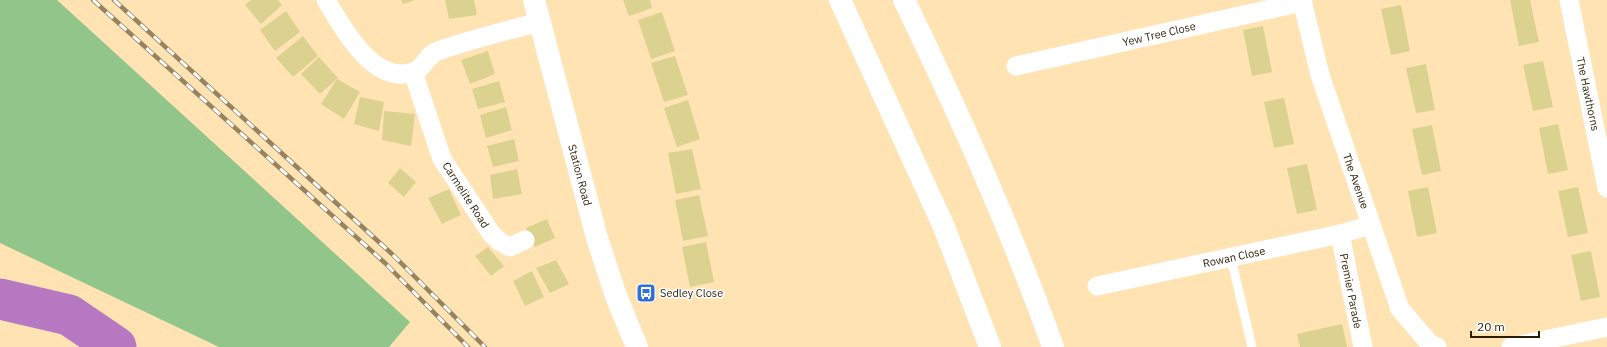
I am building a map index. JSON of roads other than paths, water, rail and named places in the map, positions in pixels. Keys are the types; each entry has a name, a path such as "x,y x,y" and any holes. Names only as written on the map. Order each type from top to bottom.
{"main road":[{"name":"Station Road","path":"534,0 596,238 616,296 637,347"},
{"path":"840,0 944,227 990,347"},
{"path":"904,0 935,63 989,188 1053,347"}],"street":[{"path":"326,0 354,44 377,67 396,74 413,72 422,66 436,51 540,22"},
{"name":"The Hawthorns","path":"1569,0 1607,188"},
{"name":"Yew Tree Close","path":"1016,66 1302,1"},
{"name":"The Avenue","path":"1302,1 1320,75 1400,309 1432,345 1437,347"},
{"name":"Carmelite Road","path":"413,72 442,159 491,233 499,241 510,246 525,240"},
{"name":"Rowan Close","path":"1097,286 1340,234 1371,225"},
{"name":"Premier Parade","path":"1340,234 1363,347"},
{"path":"1511,347 1607,327"}],"lane":[{"path":"1231,258 1252,347"}],"waterway":[{"path":"0,299 69,315 116,347"}],"railway":[{"path":"93,0 385,263 468,347"},
{"path":"114,0 392,254 485,347"}],"place":[{"name":"Sedley Close","path":"646,293"}]}
